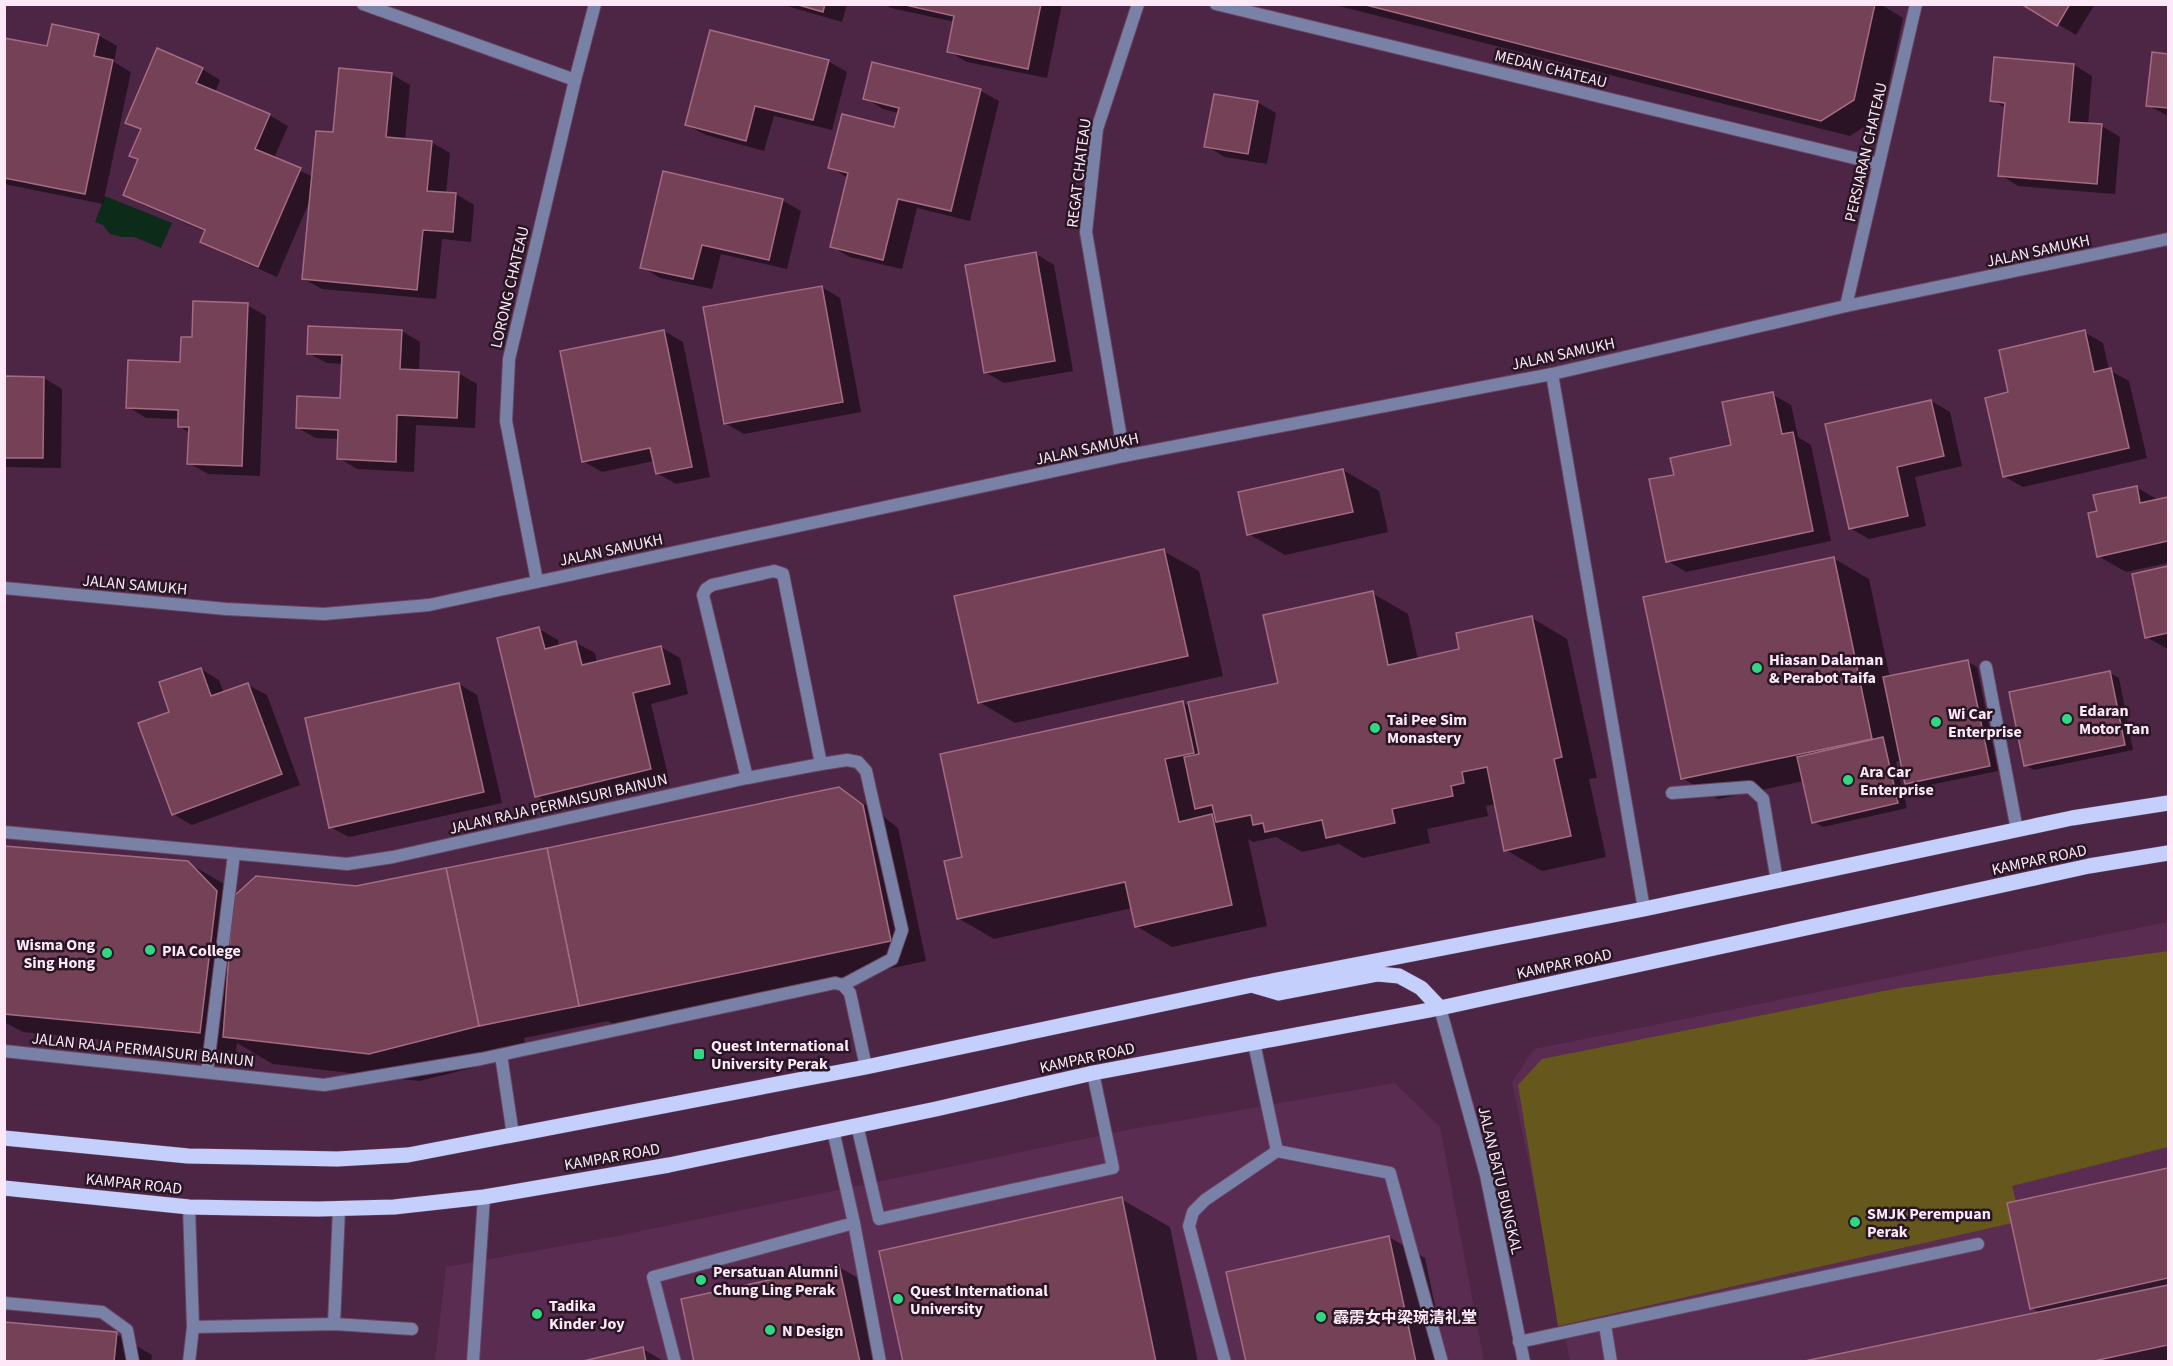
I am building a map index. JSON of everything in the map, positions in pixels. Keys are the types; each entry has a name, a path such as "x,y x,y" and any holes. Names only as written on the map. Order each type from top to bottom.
{"main road":[{"name":"KAMPAR ROAD","path":"4,1138 188,1156 337,1159 408,1155 866,1067 1252,985 1644,909 2072,818 2169,803"},
{"name":"KAMPAR ROAD","path":"4,1188 189,1207 339,1209 394,1207 484,1197 669,1165 1093,1073 1440,1008 2090,866 2169,853"},
{"path":"1252,985 1279,993 1378,974 1400,976 1421,988 1440,1008"}],"street":[{"path":"363,4 575,80"},
{"name":"LORONG CHATEAU","path":"537,582 506,421 509,359 595,4"},
{"name":"REGAT CHATEAU","path":"1124,456 1086,232 1097,129 1138,4"},
{"name":"MEDAN CHATEAU","path":"1216,4 1879,164"},
{"name":"PERSIARAN CHATEAU","path":"1846,306 1916,4"},
{"name":"JALAN SAMUKH","path":"4,588 226,609 324,614 429,605 1124,456 1552,374 1846,306 2169,239"},
{"path":"1552,374 1644,909"},
{"path":"747,778 703,595 712,585 774,571 783,574 820,764"},
{"path":"1986,667 2017,830"},
{"name":"JALAN RAJA PERMAISURI BAINUN","path":"4,832 347,864 393,857 747,778 847,760 858,762 866,771 902,930 892,959 843,985 835,983 501,1054 324,1084 4,1051"},
{"path":"1672,793 1750,787 1763,799 1777,881"},
{"path":"207,1072 234,854"},
{"path":"843,985 850,993 866,1067"},
{"name":"JALAN BATU BUNGKAL","path":"1440,1008 1486,1175 1524,1362"},
{"path":"1254,1043 1277,1151"},
{"path":"501,1054 513,1135"},
{"path":"857,1125 879,1219 1113,1168 1093,1073"},
{"path":"833,1130 854,1223 880,1362"},
{"path":"1225,1362 1189,1226 1193,1212 1205,1200 1277,1151 1390,1173 1442,1362"},
{"path":"473,1362 484,1197"},
{"path":"189,1207 193,1327 189,1362"},
{"path":"334,1324 339,1209"},
{"path":"675,1362 653,1277 854,1223"},
{"path":"1519,1342 1978,1244"},
{"path":"4,1303 102,1312 127,1330 133,1362"},
{"path":"193,1327 334,1324 412,1329"},
{"path":"1605,1325 1611,1362"}],"shaded area":[{"path":"105,196 172,223 161,248 134,237 110,234 103,225 95,222"},
{"name":"SMJK Perempuan Perak","path":"2168,922 2168,1361 1570,1361 1512,1082 1534,1049"},
{"name":"SMJK Perempuan Perak","path":"2168,951 2168,1147 2012,1186 2021,1221 1558,1326 1518,1085 1542,1059 1899,988"},
{"path":"1395,1083 1440,1127 1484,1361 435,1362 446,1267 617,1236 1132,1129"}],"building":[{"path":"795,4 825,4 823,12"},
{"path":"901,4 1041,4 1028,69 947,52 954,16"},
{"path":"1362,4 1875,4 1854,100 1821,121"},
{"path":"2021,4 2070,4 2057,26"},
{"path":"52,24 99,34 94,56 113,60 85,194 4,178 4,38 47,46"},
{"path":"710,30 829,60 813,120 755,106 746,141 685,125"},
{"path":"157,48 203,68 196,83 270,114 255,149 301,168 258,267 200,242 205,230 123,195 138,159 129,156 141,129 125,123"},
{"path":"2152,52 2168,54 2168,108 2146,106"},
{"path":"1994,57 2074,64 2069,122 2102,124 2097,184 1998,176 2005,103 1990,101"},
{"path":"872,62 981,89 951,211 898,199 883,260 830,247 848,173 828,168 842,114 894,127 899,108 863,99"},
{"path":"339,68 392,73 386,137 432,141 427,191 456,193 453,232 423,230 417,290 302,279 316,131 333,132"},
{"path":"1214,94 1258,101 1248,154 1204,147"},
{"path":"663,171 783,199 769,260 702,245 693,279 640,268"},
{"path":"1036,252 1055,361 984,373 965,265"},
{"path":"822,286 843,402 724,424 703,307"},
{"path":"193,301 248,303 242,466 187,464 189,427 178,427 178,410 126,408 128,360 180,362 181,337 192,337"},
{"path":"308,326 402,330 400,369 459,372 457,418 397,415 396,462 337,459 338,430 296,428 297,396 340,398 342,355 307,354"},
{"path":"664,330 692,467 656,474 650,448 582,462 560,351"},
{"path":"2085,330 2094,372 2111,368 2129,448 2003,477 1985,398 2008,392 1999,350"},
{"path":"4,376 44,377 43,458 4,458"},
{"path":"1773,392 1782,434 1793,432 1813,531 1666,562 1649,479 1674,475 1670,458 1731,445 1722,402"},
{"path":"1931,400 1944,456 1897,467 1908,516 1849,529 1825,424"},
{"path":"1343,469 1353,512 1247,535 1238,492"},
{"path":"2137,486 2140,503 2168,497 2168,541 2097,557 2088,513 2097,511 2093,495"},
{"path":"1164,549 1188,656 978,703 954,596"},
{"name":"Hiasan Dalaman & Perabot Taifa","path":"1834,557 1872,739 1681,779 1643,597"},
{"path":"2168,566 2168,633 2145,638 2132,574"},
{"name":"Tai Pee Sim Monastery","path":"1373,591 1388,665 1459,649 1456,633 1532,616 1562,757 1554,759 1571,836 1504,851 1487,767 1462,772 1464,783 1451,786 1453,796 1392,809 1395,823 1326,838 1322,820 1265,832 1263,823 1253,825 1251,815 1216,822 1212,805 1195,809 1184,757 1199,754 1188,702 1278,683 1263,615"},
{"path":"539,627 545,649 576,641 582,665 661,646 670,684 633,693 651,769 535,797 497,638"},
{"name":"Wi Car Enterprise","path":"1968,660 1990,766 1905,784 1883,677"},
{"path":"201,668 211,696 248,683 282,774 172,815 138,723 169,712 159,682"},
{"name":"Edaran Motor Tan","path":"2110,671 2125,745 2024,766 2009,692"},
{"path":"459,683 484,792 329,828 305,718"},
{"path":"1183,701 1194,753 1165,759 1179,822 1212,814 1232,905 1135,927 1125,882 957,919 944,861 962,857 940,754"},
{"name":"Ara Car Enterprise","path":"1883,737 1898,803 1812,823 1797,757"},
{"path":"839,787 863,805 891,941 579,1006 547,848"},
{"name":"Wisma Ong Sing Hong","path":"4,846 188,861 217,891 200,1033 4,1014"},
{"path":"547,848 579,1006 479,1026 446,868"},
{"path":"446,868 479,1026 369,1054 223,1037 233,897 256,876 356,886"},
{"path":"2168,1168 2168,1278 2030,1309 2007,1203"},
{"path":"1122,1197 1156,1362 903,1362 879,1251"},
{"name":"霹雳女中梁琬清礼堂","path":"1389,1236 1416,1362 1246,1362 1226,1272"},
{"name":"N Design","path":"839,1265 860,1362 694,1362 681,1299"},
{"path":"2168,1285 2168,1345 2089,1362 1800,1362"},
{"path":"4,1322 117,1332 114,1362 4,1362"},
{"path":"643,1347 646,1362 579,1362"}],"place":[{"name":"Hiasan Dalaman & Perabot Taifa","path":"1757,668"},
{"name":"Edaran Motor Tan","path":"2067,719"},
{"name":"Wi Car Enterprise","path":"1936,722"},
{"name":"Tai Pee Sim Monastery","path":"1375,728"},
{"name":"Ara Car Enterprise","path":"1848,780"},
{"name":"PIA College","path":"150,950"},
{"name":"Wisma Ong Sing Hong","path":"107,953"},
{"name":"Quest International University Perak","path":"699,1054"},
{"name":"SMJK Perempuan Perak","path":"1855,1222"},
{"name":"Persatuan Alumni Chung Ling Perak","path":"701,1280"},
{"name":"Quest International University","path":"898,1299"},
{"name":"Tadika Kinder Joy","path":"537,1314"},
{"name":"霹雳女中梁琬清礼堂","path":"1321,1317"},
{"name":"N Design","path":"770,1330"}]}
